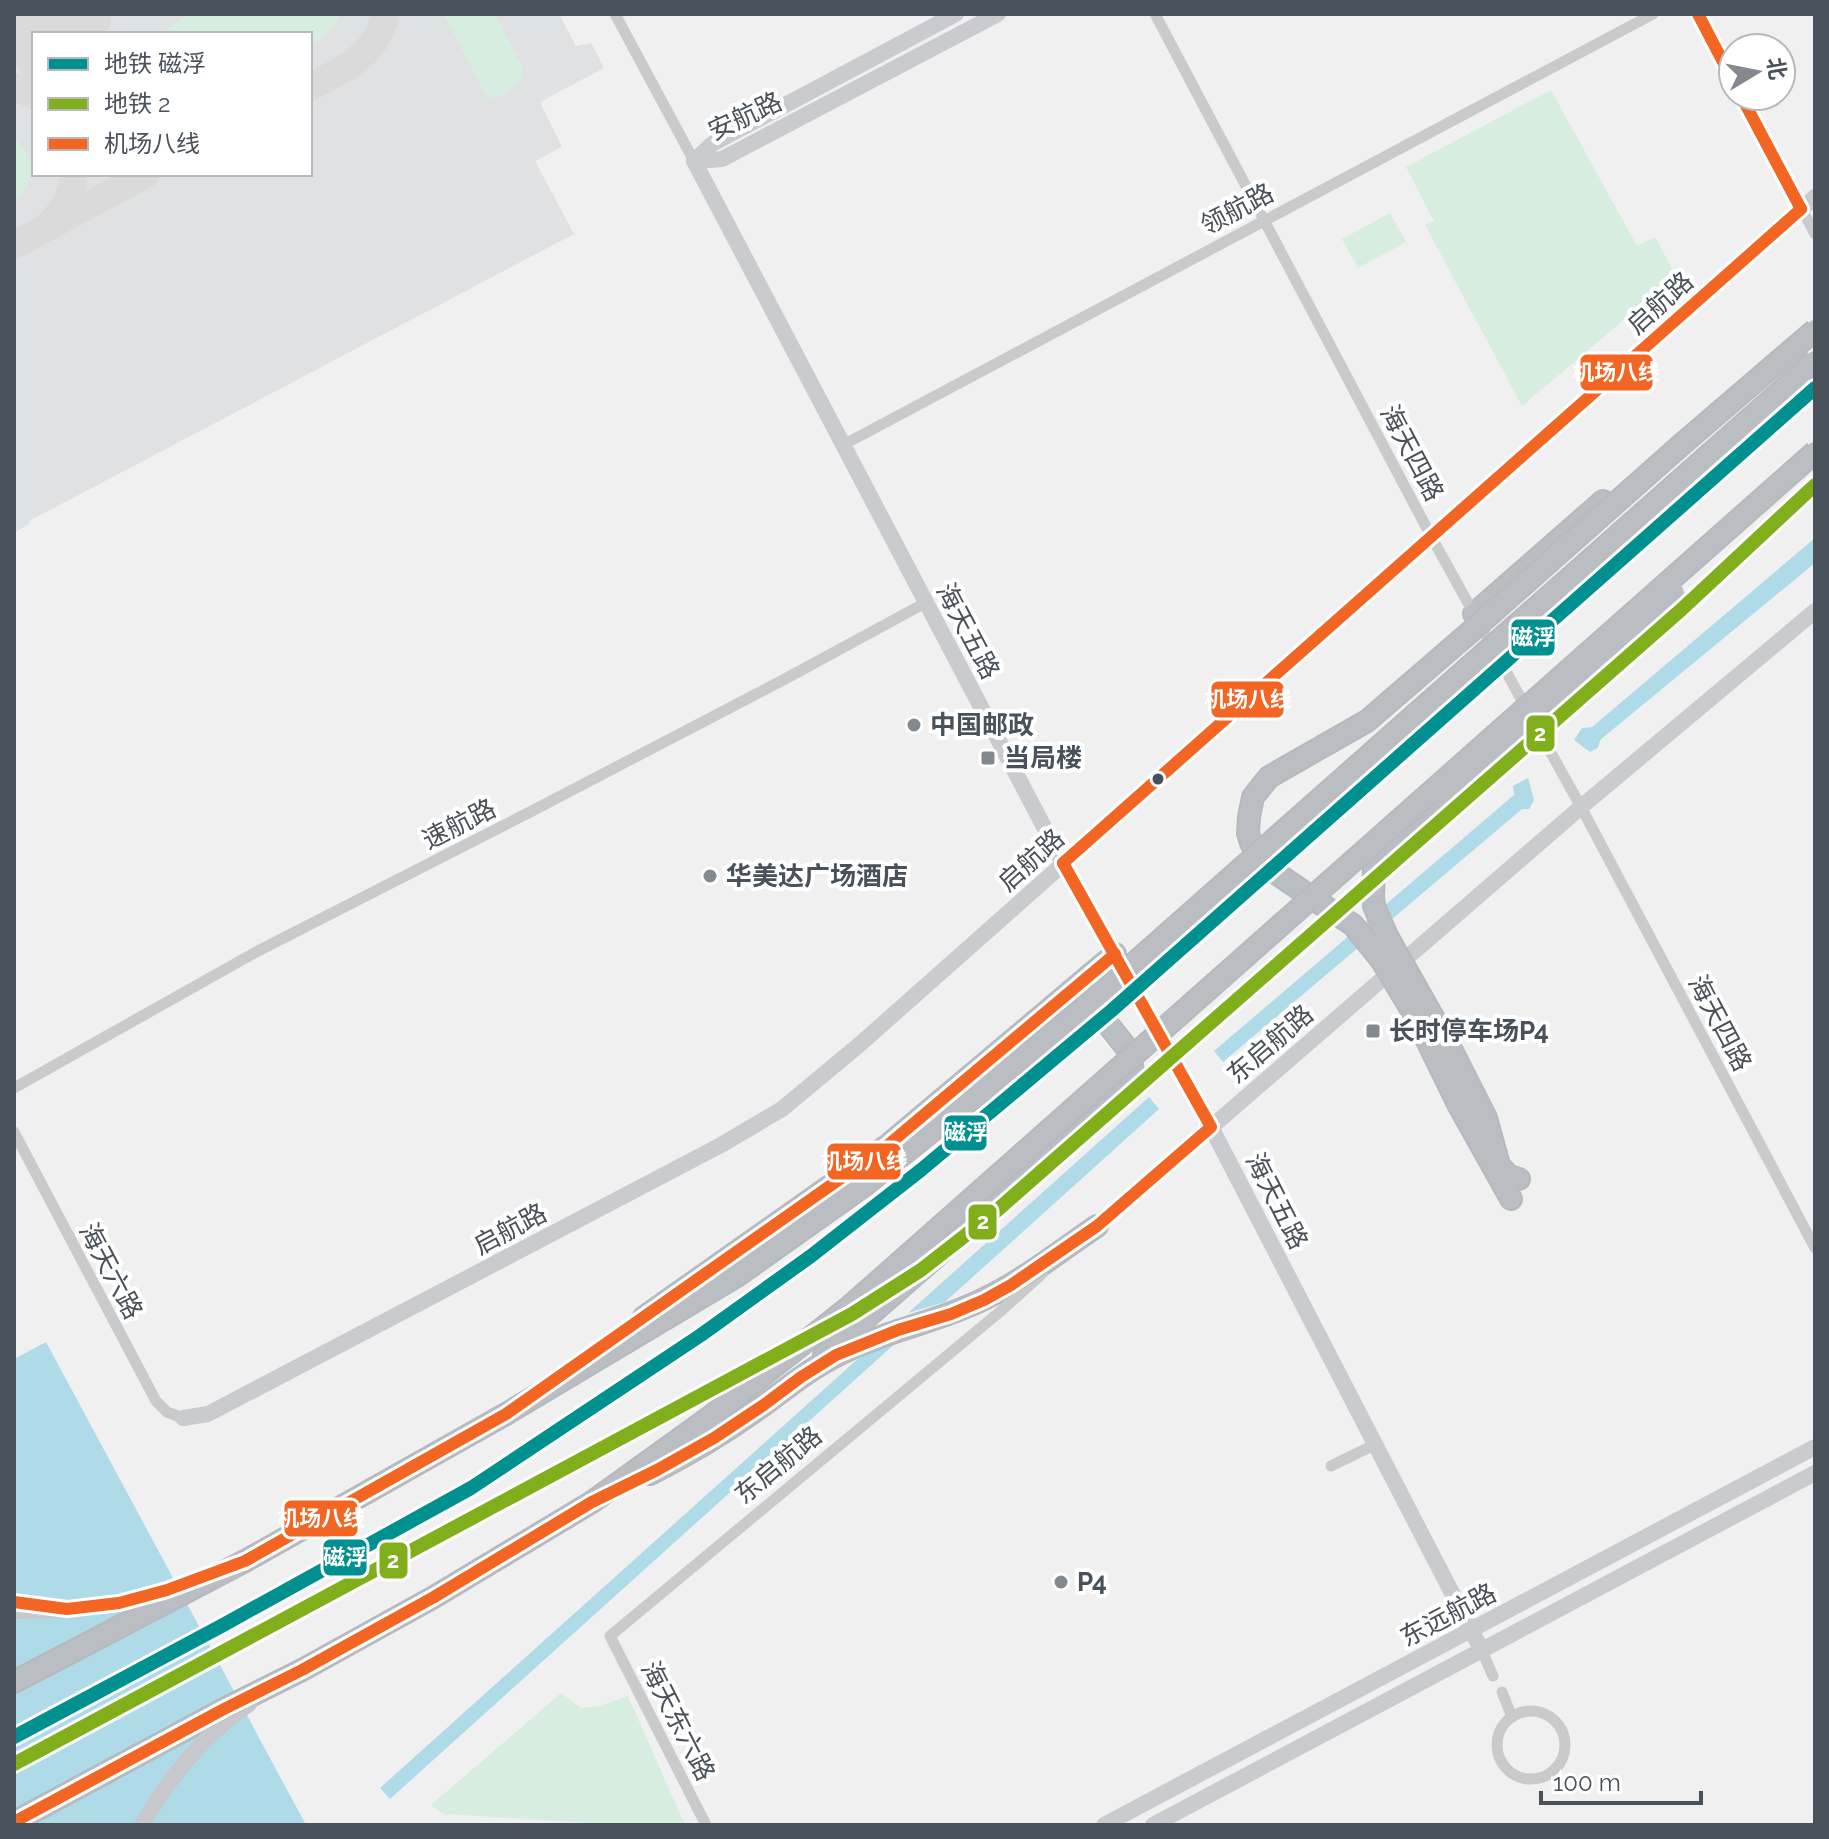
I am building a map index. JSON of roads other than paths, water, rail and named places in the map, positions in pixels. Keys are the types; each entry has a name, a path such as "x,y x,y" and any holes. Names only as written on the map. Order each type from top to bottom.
{"highway":[{"path":"1519,1179 1509,1176 1499,1165 1486,1118 1415,1016 1382,961 1353,925 1263,864 1248,833 1253,797 1269,777 1367,721 1669,444 1778,349 1815,330"},
{"path":"1471,624 1815,330"},
{"path":"14,1682 245,1561 506,1414 737,1276 865,1185 1082,1009 1815,361"},
{"path":"14,1822 434,1597 592,1502 710,1417 848,1308 1815,452"},
{"path":"1511,1199 1459,1106 1442,1052 1374,906 1374,868 1387,849 1650,617 1706,560 1745,514"},
{"path":"506,1414 888,1145 1115,954"},
{"path":"801,1377 1126,1090 1133,1071 1129,1051 1092,1004 1074,998 1053,1006"},
{"path":"592,1502 714,1438 836,1355 984,1300 1097,1226"}],"main road":[{"path":"14,1611 119,1603 245,1561"},
{"path":"14,1602 67,1609"},
{"path":"142,1825 177,1772 218,1728 302,1670"}],"street":[{"name":"海天五路","path":"615,14 1063,863 1211,1127 1482,1651"},
{"name":"安航路","path":"694,161 712,144 956,14"},
{"name":"安航路","path":"694,161 722,159 998,14"},
{"name":"海天四路","path":"1155,14 1432,538 1471,624 1581,807 1815,1248"},
{"name":"领航路","path":"843,445 1653,14"},
{"path":"1698,14 1717,50"},
{"path":"1749,112 1815,234"},
{"name":"启航路","path":"183,1418 208,1414 721,1145 782,1109 859,1045 1815,197"},
{"name":"速航路","path":"14,1088 256,952 772,686 925,603"},
{"name":"东启航路","path":"610,1636 1002,1310 1581,807 1815,611"},
{"name":"海天六路","path":"14,1132 156,1401 167,1412 183,1418"},
{"path":"1331,1466 1376,1444"},
{"name":"东远航路","path":"1104,1825 1815,1447"},
{"name":"东远航路","path":"1153,1825 1815,1473"},
{"name":"海天东六路","path":"610,1636 706,1825"},
{"path":"1482,1651 1493,1676"},
{"path":"1502,1692 1512,1717"},
{"path":"1526,1711 1541,1712 1554,1719 1563,1732 1566,1746 1557,1769 1536,1780 1524,1779 1512,1774 1503,1764 1498,1752 1498,1739 1503,1726 1512,1717 1526,1711"}],"water":[{"path":"1815,538 1815,563 1600,740 1598,748 1590,752 1574,740 1582,728 1592,727"},
{"path":"1528,778 1534,800 1529,809 1522,809 1223,1062 1214,1051 1514,795 1513,786"},
{"path":"1149,1097 1159,1109 945,1302 908,1313"},
{"path":"899,1340 390,1799 380,1788 870,1348"},
{"path":"46,1342 306,1825 14,1825 14,1359"}],"metro line":[{"name":"磁浮","path":"14,1737 471,1488 701,1335 811,1256 921,1170 1111,1011 1815,388"},
{"name":"2","path":"14,1764 852,1314 921,1270 994,1213 1682,609 1815,485"}],"place":[{"name":"中国邮政","path":"914,725"},
{"name":"当局楼","path":"988,758"},
{"name":"华美达广场酒店","path":"710,876"},
{"name":"长时停车场P4","path":"1373,1031"},
{"name":"P4","path":"1061,1582"}]}
